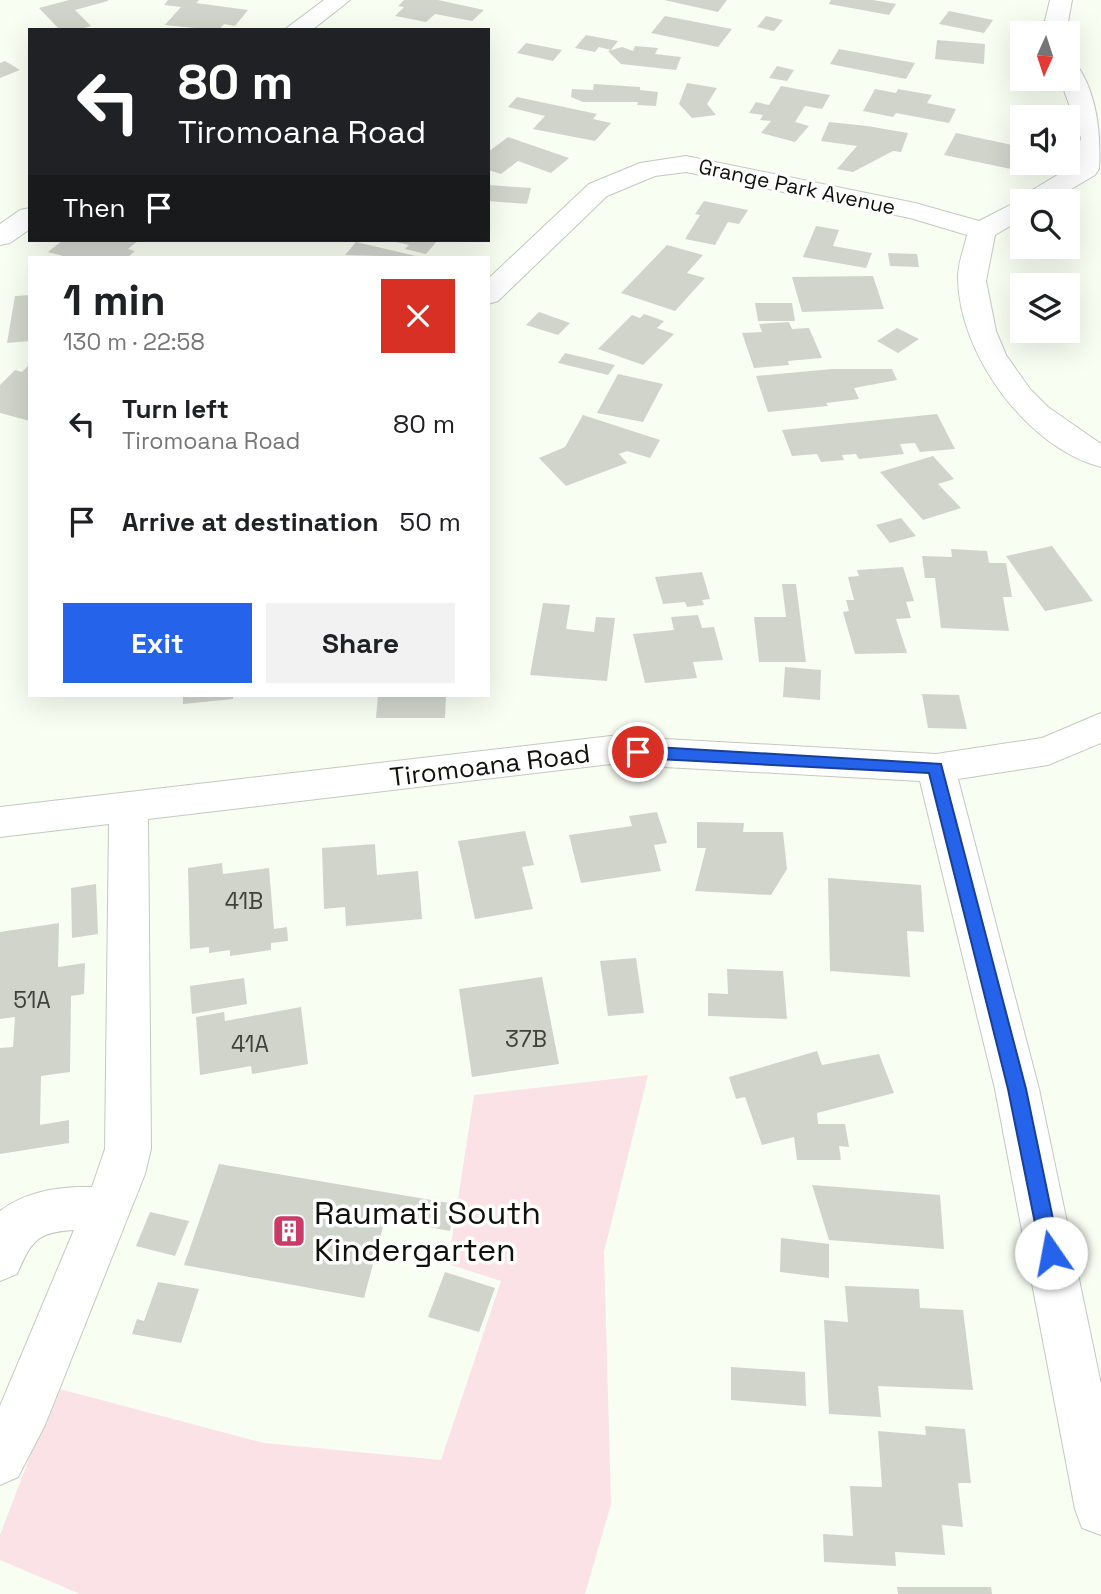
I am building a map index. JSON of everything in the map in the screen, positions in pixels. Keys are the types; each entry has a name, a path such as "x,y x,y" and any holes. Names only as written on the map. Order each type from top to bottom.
{"street":[{"path":"299,28 339,0"},
{"path":"1057,21 1061,0"},
{"path":"1053,189 1086,169 1094,138 1077,91"},
{"name":"Grange Park Avenue","path":"490,293 598,190 649,169 686,164 915,211 982,231"},
{"path":"1010,215 982,231 972,274 978,321 991,358 1022,401 1065,438 1101,457"},
{"path":"0,237 28,217"},
{"name":"Tiromoana Road","path":"0,822 611,750 936,768 1048,751 1101,727"},
{"path":"936,768 1017,1089 1101,1509"},
{"path":"0,1459 27,1407 105,1210 122,1174 128,1149 129,807"},
{"path":"0,1258 14,1229 45,1212 79,1208 105,1210"}],"shaded area":[{"path":"648,1075 604,1252 611,1504 585,1594 80,1594 0,1560 0,1535 56,1388 264,1443 441,1460 501,1281 448,1264 474,1095"}],"building":[{"path":"69,0 108,0 75,10 91,26 84,28 58,28 39,8"},
{"path":"168,0 199,0 196,3 248,10 235,26 224,24 221,28 197,28 165,25 181,7 164,5"},
{"path":"404,0 438,0 484,10 472,21 435,14 426,22 395,16 404,7 398,6"},
{"path":"664,0 727,0 718,12"},
{"path":"831,0 873,0 896,4 889,15 829,4"},
{"path":"949,11 993,20 984,33 939,24"},
{"path":"665,16 732,29 718,47 651,33"},
{"path":"766,16 783,20 774,31 757,27"},
{"path":"586,35 618,41 611,50 599,47 595,52 575,48"},
{"path":"937,40 985,44 984,64 935,59"},
{"path":"526,43 562,50 553,61 517,53"},
{"path":"635,46 658,48 655,54 681,57 676,70 621,64 608,51 622,47 633,51"},
{"path":"839,49 915,63 906,79 830,64"},
{"path":"5,61 20,70 0,78 0,63"},
{"path":"777,66 794,70 787,81 769,78"},
{"path":"687,83 717,88 707,104 716,115 692,118 679,104"},
{"path":"594,84 640,87 640,90 658,92 656,106 637,105 638,102 583,102 571,97 572,89 593,90"},
{"path":"781,86 830,95 822,109 805,106 795,122 809,126 795,142 761,133 771,121 760,120 763,115 749,113 756,102 769,105"},
{"path":"875,89 896,93 898,89 932,95 927,103 956,109 949,123 896,113 893,117 863,111"},
{"path":"517,97 597,114 593,119 611,123 595,141 533,129 545,116 508,107"},
{"path":"829,122 908,133 901,152 893,151 853,172 837,169 857,146 821,141"},
{"path":"956,133 1010,145 1010,169 944,155"},
{"path":"508,137 569,158 551,173 518,161 501,174 490,171 490,150"},
{"path":"490,185 531,188 527,204 490,201"},
{"path":"704,201 748,210 739,224 728,222 715,245 685,239 700,215 695,214"},
{"path":"816,226 839,230 833,246 872,253 866,268 803,257"},
{"path":"60,242 137,242 128,249 135,251 129,256 63,256 48,252"},
{"path":"356,242 416,256 380,256 345,255"},
{"path":"396,242 436,242 426,254 405,249 409,245"},
{"path":"667,245 703,255 687,273 705,278 675,311 621,293"},
{"path":"888,253 917,254 919,267 890,266"},
{"path":"873,276 884,309 802,312 792,277"},
{"path":"28,295 28,341 7,343 15,296"},
{"path":"755,303 792,303 795,321 758,321"},
{"path":"539,312 570,323 558,335 526,325"},
{"path":"644,314 664,321 657,328 674,334 643,365 598,349 632,315 640,318"},
{"path":"789,322 792,329 809,328 822,358 788,361 789,365 754,368 742,333 762,332 759,324"},
{"path":"897,328 919,339 898,353 877,341"},
{"path":"565,353 615,365 608,375 558,363"},
{"path":"28,366 28,420 0,413 0,385 15,370 22,372"},
{"path":"832,369 892,369 897,380 854,388 859,399 826,403 828,406 768,412 756,376"},
{"path":"618,374 663,384 643,422 597,413"},
{"path":"937,414 955,449 920,452 915,443 900,444 904,454 859,459 856,454 842,455 844,460 821,462 817,454 792,456 782,430"},
{"path":"583,415 660,440 650,458 627,451 619,454 627,463 566,486 539,458 565,447"},
{"path":"933,456 954,479 938,484 961,508 923,520 880,472"},
{"path":"901,518 916,536 890,543 876,525"},
{"path":"1052,546 1093,601 1045,611 1006,556"},
{"path":"951,549 987,551 989,563 1006,563 1012,597 1003,597 1009,631 941,628 935,578 925,578 922,556 952,557"},
{"path":"903,567 914,601 906,602 911,618 896,619 907,653 855,654 843,612 849,611 846,600 854,600 848,577 859,576 857,570"},
{"path":"702,572 710,599 702,600 704,605 687,607 685,602 663,604 655,577"},
{"path":"782,584 796,584 806,662 759,662 754,617 786,617"},
{"path":"543,603 570,605 566,629 594,632 596,617 615,618 607,681 530,675"},
{"path":"698,615 702,628 714,627 723,660 693,662 697,678 645,683 633,634 674,630 671,617"},
{"path":"785,667 821,670 820,700 783,697"},
{"path":"922,694 959,695 967,729 928,728"},
{"path":"183,697 233,697 233,699 183,704"},
{"path":"378,697 446,697 445,718 376,718"},
{"path":"657,812 667,843 654,845 661,871 581,883 569,835 632,826 629,816"},
{"path":"697,822 744,823 743,832 783,832 787,869 771,895 695,891 706,848 697,848"},
{"path":"525,831 534,865 522,867 533,909 475,919 458,841"},
{"path":"375,844 377,875 418,871 422,919 346,926 345,907 324,909 322,848"},
{"path":"222,863 223,874 269,868 274,929 287,927 288,941 271,943 271,950 230,956 230,950 209,953 209,947 190,949 188,868"},
{"path":"828,878 921,885 924,932 907,931 910,977 830,971"},
{"path":"96,884 98,934 72,938 71,888"},
{"path":"59,923 58,967 85,963 84,994 71,996 70,1072 41,1076 40,1125 69,1120 69,1143 0,1154 0,1048 13,1047 15,1017 0,1019 0,932"},
{"path":"636,958 644,1013 608,1016 600,961"},
{"path":"727,969 783,971 787,1019 708,1016 708,993 728,994"},
{"path":"542,977 559,1064 472,1077 459,989"},
{"path":"244,978 247,1004 192,1014 190,986"},
{"path":"301,1007 308,1064 252,1074 251,1066 200,1075 196,1017 224,1012 225,1021"},
{"path":"817,1051 822,1065 879,1054 894,1093 817,1113 818,1124 845,1124 849,1147 839,1146 841,1160 797,1160 794,1137 762,1145 745,1097 736,1099 729,1077"},
{"name":"Raumati South Kindergarten","path":"219,1164 455,1204 450,1231 385,1219 364,1298 184,1265"},
{"path":"812,1185 940,1195 944,1249 829,1240"},
{"path":"150,1212 189,1221 175,1256 136,1246"},
{"path":"781,1238 829,1244 829,1278 780,1272"},
{"path":"445,1272 495,1288 479,1332 428,1317"},
{"path":"158,1282 199,1289 181,1343 132,1334 137,1319 144,1321"},
{"path":"845,1286 919,1289 920,1308 963,1310 973,1390 878,1386 881,1417 829,1414 824,1320 848,1322"},
{"path":"731,1367 805,1372 806,1406 731,1400"},
{"path":"925,1426 965,1429 971,1483 958,1483 963,1527 942,1525 945,1555 895,1552 896,1566 824,1562 823,1534 853,1536 850,1486 882,1487 878,1431 926,1435"},
{"path":"897,1587 991,1587 992,1594 898,1594"}],"place":[{"name":"Raumati South Kindergarten","path":"289,1231"}],"route":[{"path":"638,752 936,768 1017,1089 1051,1253"}]}
